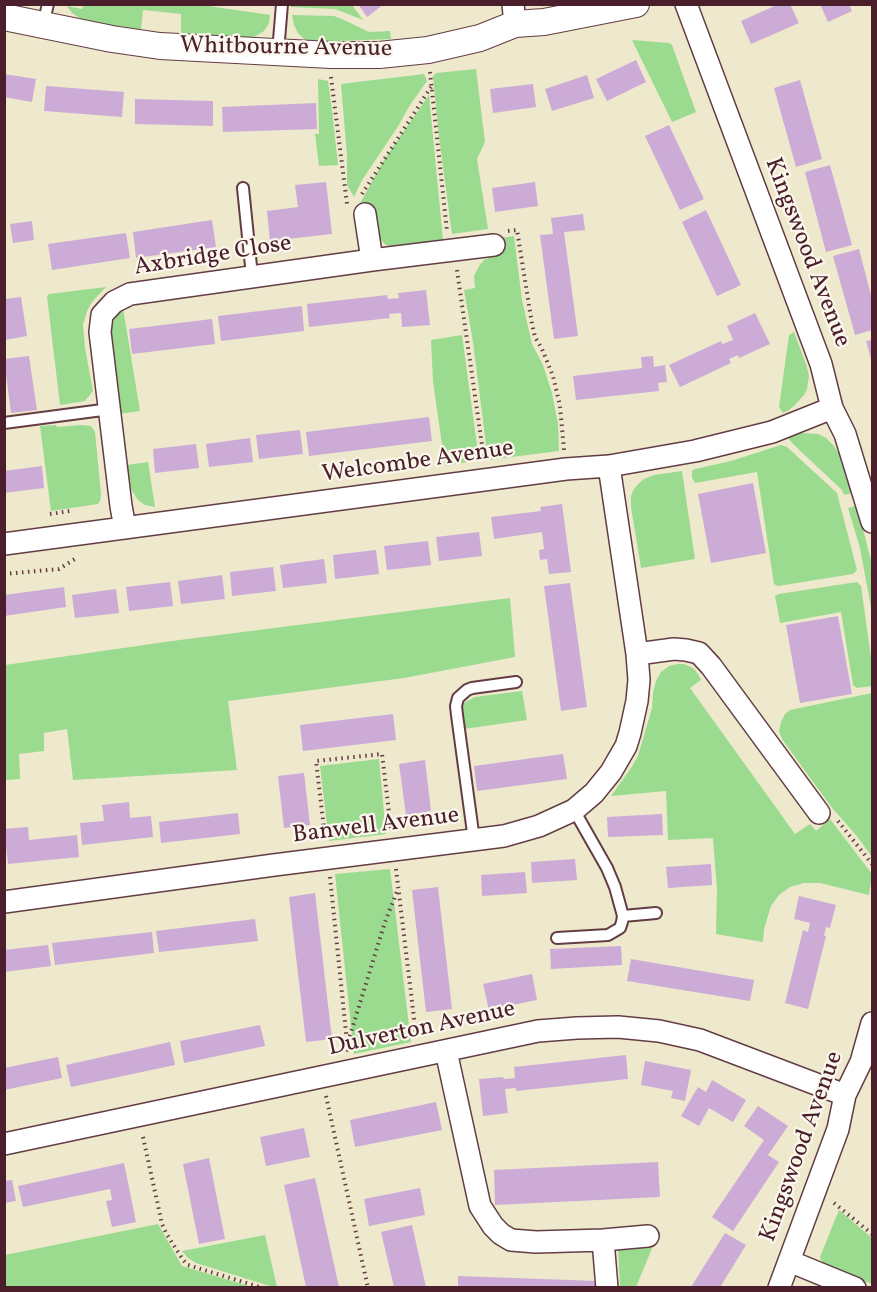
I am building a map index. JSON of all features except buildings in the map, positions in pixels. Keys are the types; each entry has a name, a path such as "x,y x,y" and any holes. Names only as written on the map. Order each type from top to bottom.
{"street":[{"name":"Whitbourne Avenue","path":"4,17 45,15 112,39 160,46 331,55 380,54 428,50 480,38 514,14 544,22 636,4"},
{"name":"Kingswood Avenue","path":"686,4 821,364 832,408 845,434 873,522"},
{"path":"359,212 372,260"},
{"name":"Axbridge Close","path":"125,528 100,332 102,315 114,302 130,294 494,245"},
{"name":"Welcombe Avenue","path":"4,544 566,469 609,466 695,451 772,432 832,408"},
{"name":"Banwell Avenue","path":"4,902 504,836 522,832 574,810 603,784 611,772 626,746 637,701 638,654 609,466"},
{"path":"638,654 674,649 699,653 819,813"},
{"name":"Kingswood Avenue","path":"779,1287 837,1129 845,1095 861,1062 873,1023"},
{"name":"Dulverton Avenue","path":"4,1144 538,1031 577,1028 618,1027 659,1031 700,1040 845,1095"},
{"path":"446,1051 480,1206 501,1234 511,1240 521,1241 603,1240 648,1236"},
{"path":"603,1240 607,1287"},
{"path":"789,1261 855,1287"}],"lane":[{"path":"278,53 282,4"},
{"path":"243,188 252,276"},
{"path":"4,423 110,409"},
{"path":"474,840 457,715 458,698 472,688 516,682"},
{"path":"557,938 608,935 620,928 623,916 607,868 574,810"},
{"path":"623,916 656,913"}],"path":[{"path":"428,50 447,230 454,250 487,480"},
{"path":"331,55 348,204 359,212 431,86"},
{"path":"494,245 495,234 517,230 535,337 553,376 560,406 566,469"},
{"path":"819,813 833,815 873,864"},
{"path":"394,850 418,1056"},
{"path":"348,1045 398,889"},
{"path":"321,1077 368,1287"},
{"path":"139,1116 162,1224 183,1260 189,1265 263,1287"},
{"path":"815,1187 873,1234"}],"green space":[{"path":"84,4 202,5 270,15 269,23 264,31 249,39 181,34 181,14 143,10 141,30 86,23 71,12 67,6 82,9"},
{"path":"291,5 352,5 363,20 335,9 291,7"},
{"path":"292,15 334,16 369,32 390,31 391,39 312,42 304,39 298,33"},
{"path":"632,40 672,45 696,112 672,122"},
{"path":"476,69 485,142 477,159 488,229 452,234 433,76 436,73"},
{"path":"424,74 427,81 362,180 354,197 347,185 341,84"},
{"path":"318,79 328,81 338,165 319,166 315,134 319,134"},
{"path":"429,95 443,240 394,247 386,245 357,209 384,160"},
{"path":"514,236 522,300 532,344 543,365 552,393 558,424 559,451 488,460 464,290 475,288 474,276 484,260 500,253 499,238"},
{"path":"106,287 92,302 83,325 93,391 85,401 60,405 47,296"},
{"path":"123,308 140,411 119,414 108,334 110,326"},
{"path":"794,332 809,376 804,395 794,406 783,413 779,407 789,335"},
{"path":"462,335 479,460 445,466 433,382 431,340"},
{"path":"56,425 57,427 91,426 95,432 101,494 98,504 51,511 40,426"},
{"path":"802,433 818,434 834,446 840,455 852,493 844,495 842,490 788,438"},
{"path":"781,445 787,447 837,493 857,570 853,574 778,586 774,584 757,472 695,483 692,478 692,471 695,469 731,461"},
{"path":"148,462 155,507 145,505 138,500 129,486 127,465"},
{"path":"682,471 695,559 641,568 631,496 634,489 644,479 654,475"},
{"path":"855,506 872,565 872,613 860,548 848,508"},
{"path":"857,582 861,586 872,665 872,686 857,688 853,685 841,612 780,623 775,596"},
{"path":"510,598 515,657 404,678 228,701 237,770 73,780 67,729 44,733 44,751 19,754 20,779 5,780 5,665 172,641"},
{"path":"677,664 693,668 698,674 701,680 690,688 795,834 810,824 816,831 830,819 872,874 869,895 820,883 804,883 790,887 779,895 771,906 764,929 763,942 716,934 717,890 713,838 668,840 666,791 611,796 638,756 652,708 656,681 661,672"},
{"path":"522,691 527,720 464,729 462,707 464,703 475,697"},
{"path":"872,693 872,857 833,809 782,739 779,731 785,714 790,710"},
{"path":"379,759 386,834 329,841 320,766"},
{"path":"390,869 411,1042 354,1054 335,874"},
{"path":"839,1210 872,1238 872,1284 830,1267 821,1260 820,1257"},
{"path":"158,1224 182,1266 252,1287 5,1287 5,1255"},
{"path":"265,1235 277,1287 196,1263 182,1251"},
{"path":"653,1246 636,1287 620,1287 618,1247"}]}
